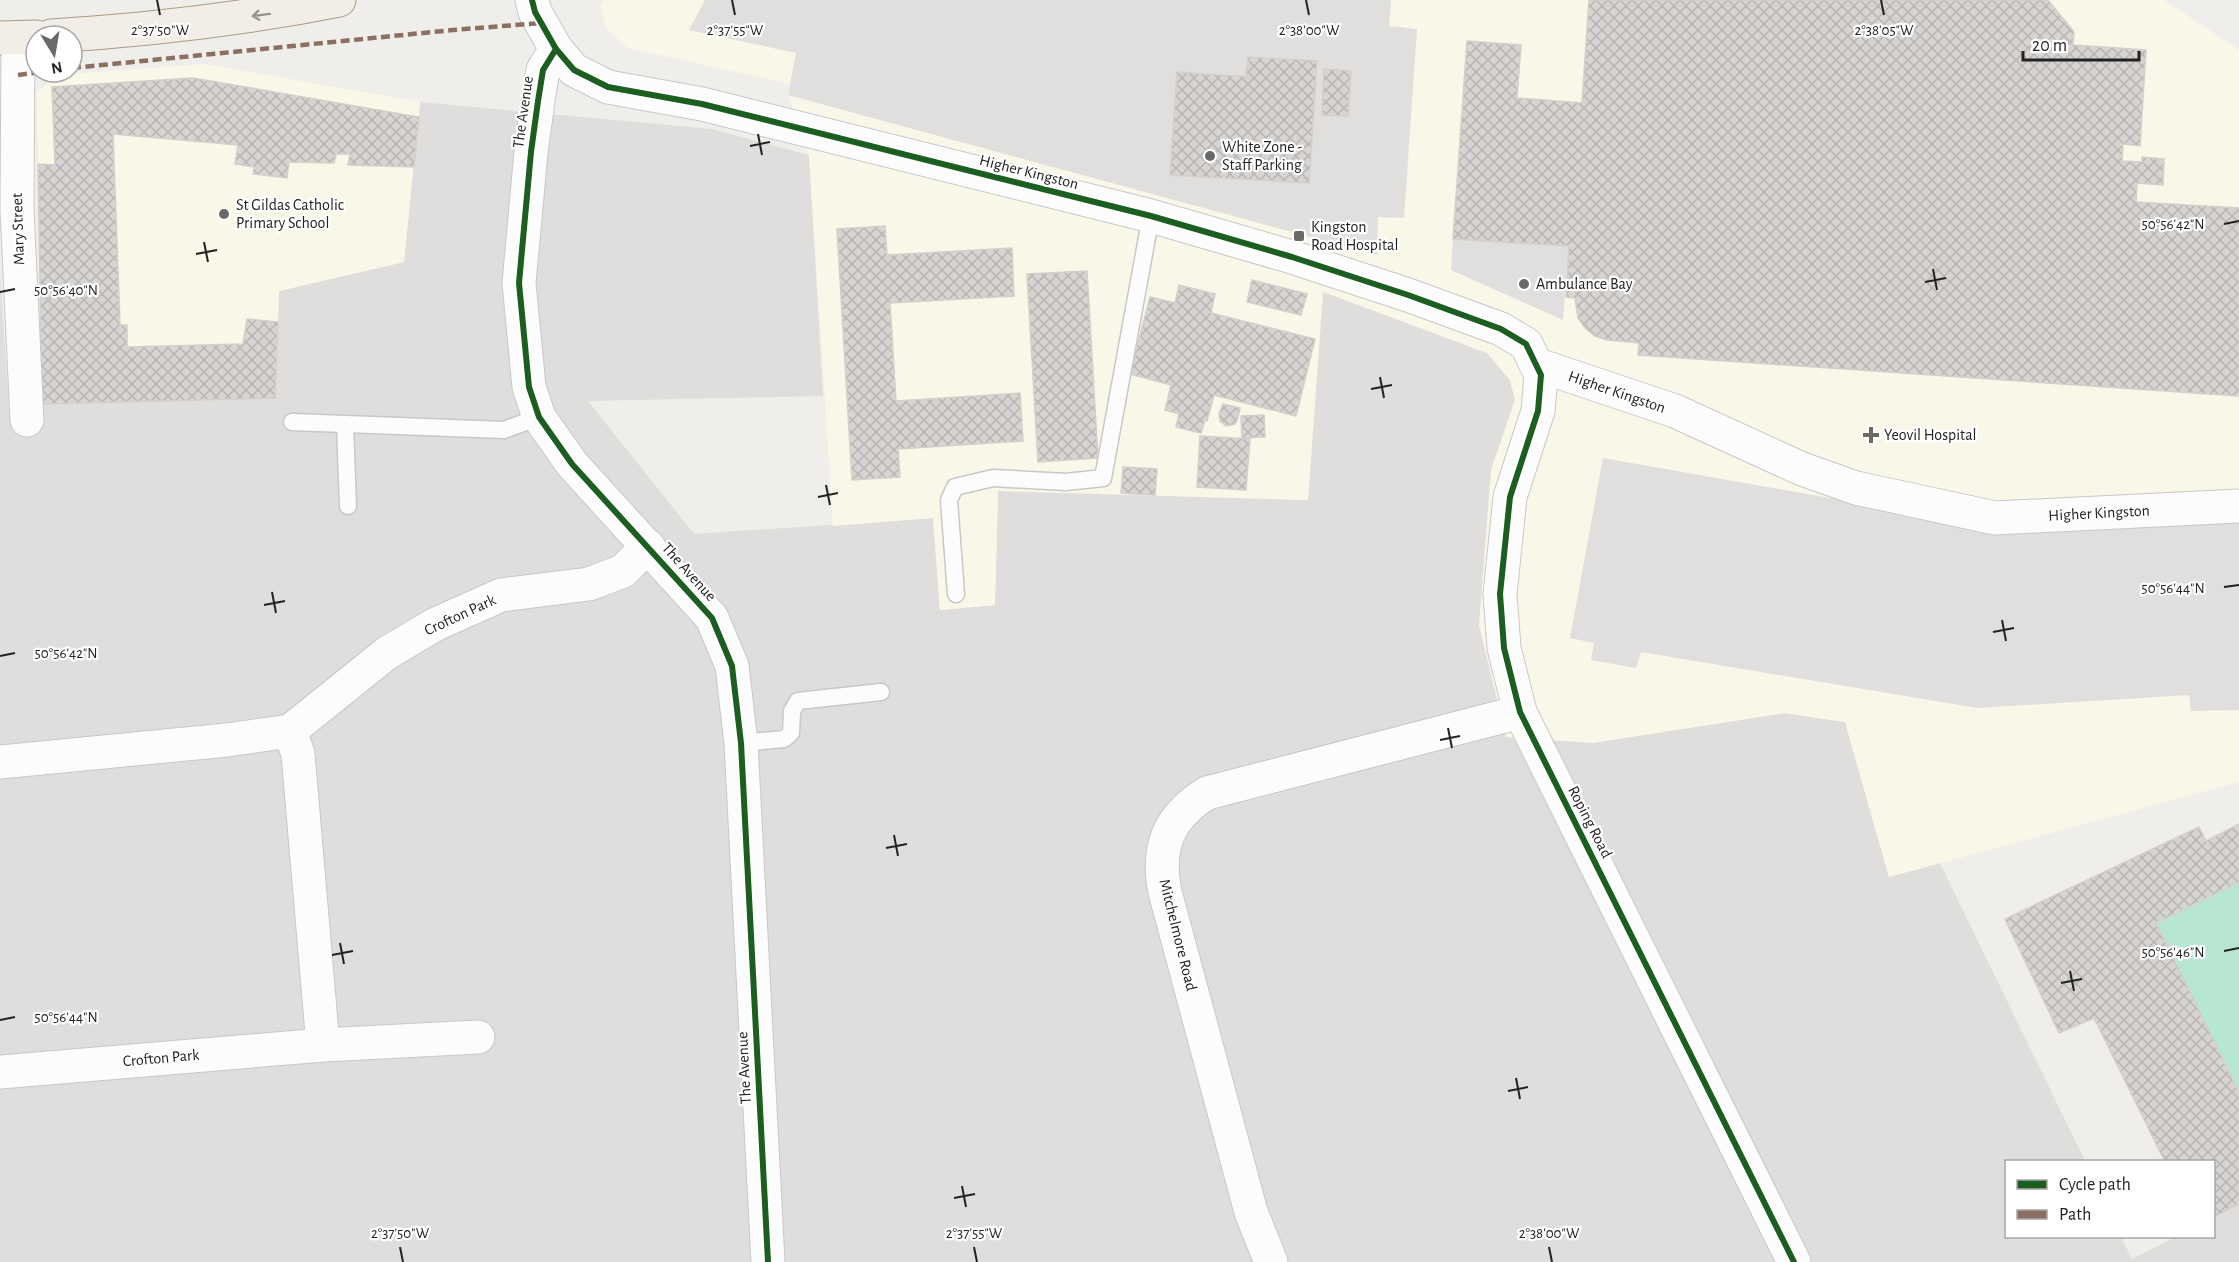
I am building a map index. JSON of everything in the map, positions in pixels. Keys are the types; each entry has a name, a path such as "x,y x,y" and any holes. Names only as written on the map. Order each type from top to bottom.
{"main road":[{"path":"84,34 150,29 272,13 339,0"}],"street":[{"name":"Higher Kingston","path":"532,0 556,49 574,70 608,87 702,104 1151,216 1353,276 1501,329 1526,344 1538,365 1675,411 1803,469 1856,488 1995,518 2239,506"},
{"name":"Mary Street","path":"18,38 17,210 27,420"},
{"name":"The Avenue","path":"556,49 543,70 541,81 531,152 519,283 529,387 539,417 572,464 712,618 732,666 741,743 762,1260"},
{"name":"Roping Road","path":"1538,365 1541,375 1538,411 1510,497 1500,594 1504,648 1520,712 1794,1262"},
{"name":"Crofton Park","path":"290,731 387,653 434,625 501,595 589,584 623,572 648,546"},
{"name":"Mitchelmore Road","path":"1271,1262 1251,1212 1165,892 1162,876 1164,842 1181,814 1192,802 1207,793 1520,712"},
{"path":"0,762 227,740 290,731 298,754 323,1045"},
{"name":"Crofton Park","path":"0,1072 323,1045 478,1036"}],"lane":[{"path":"956,594 949,500 955,487 993,478 1066,482 1103,478 1151,216"},
{"path":"292,423 504,430 539,417"},
{"path":"345,424 348,506"},
{"path":"741,743 784,739 791,733 792,711 798,701 881,692"}],"shaded area":[{"name":"Yeovil Hospital","path":"603,0 2164,0 2239,50 2239,782 1889,877 1845,722 1784,713 1592,743 1506,737 1479,625 1491,470 1515,400 1510,380 1487,353 1323,292 1308,500 998,491 995,605 940,610 933,518 833,526 809,155 788,95 790,84 628,48 606,28 600,6"},
{"name":"White Zone - Staff Parking","path":"705,0 1391,0 1389,26 1417,29 1404,218 1378,217 1377,255 788,95 796,53 689,30"},
{"name":"St Gildas Catholic Primary School","path":"204,64 420,102 404,262 279,291 275,398 42,404 37,92 46,84 84,84 84,73"},
{"path":"420,102 712,129 809,155 823,396 588,401 694,534 933,518 940,610 995,605 998,491 1308,500 1323,291 1487,353 1510,380 1515,400 1491,470 1592,743 1784,713 1845,722 1889,877 1940,863 2085,1160 2005,1160 2005,1238 2122,1238 2132,1259 2174,1238 2215,1238 2215,1216 2239,1204 2239,1262 0,1262 0,273 10,424 43,424 42,404 275,398 279,291 404,262"},
{"name":"Ambulance Bay","path":"1453,239 1569,246 1563,320 1451,270"},
{"path":"1603,458 2000,528 2239,514 2239,710 2191,711 2189,695 1977,708 1641,652 1636,668 1591,660 1594,643 1570,638"}],"green space":[{"path":"2239,882 2239,1092 2156,923"}],"building":[{"path":"1589,0 2048,0 2074,32 2073,45 2146,50 2140,146 2123,144 2122,161 2142,162 2142,157 2164,159 2163,185 2137,183 2136,202 2239,208 2239,396 1638,355 1639,343 1607,340 1595,336 1578,318 1575,298 1566,297 1569,246 1453,239 1467,41 1521,45 1517,98 1582,103"},
{"path":"1248,57 1317,61 1309,183 1170,175 1177,72 1246,77"},
{"path":"1324,69 1351,71 1348,116 1322,115"},
{"path":"193,78 419,117 414,167 348,165 350,154 336,154 334,163 289,162 287,178 253,174 254,167 235,164 238,145 113,134 120,325 127,325 127,347 243,344 247,319 278,322 275,398 42,404 38,164 55,165 52,87"},
{"path":"885,226 887,255 1012,248 1014,296 890,303 896,401 1020,393 1023,441 898,449 900,477 852,480 837,229"},
{"path":"1087,271 1098,458 1038,462 1027,274"},
{"path":"1252,280 1307,294 1301,315 1247,302"},
{"path":"1179,285 1215,294 1211,313 1315,339 1296,416 1214,395 1201,433 1176,427 1179,414 1165,410 1171,385 1130,374 1150,297 1175,303"},
{"path":"1223,404 1240,408 1235,424 1226,426 1220,421 1219,414"},
{"path":"1264,415 1265,437 1242,438 1241,416"},
{"path":"1200,436 1250,439 1246,490 1197,487"},
{"path":"1123,467 1157,469 1155,495 1121,493"},
{"path":"2239,824 2239,882 2156,923 2239,1092 2239,1204 2215,1216 2215,1160 2164,1160 2094,1018 2059,1033 2005,919 2199,827 2206,841"}],"marked path":[{"path":"84,67 541,23"},
{"path":"18,75 24,74"}],"cycle path":[{"path":"532,0 535,12 556,49 574,70 608,87 702,104 1151,216 1292,257 1408,295 1501,329 1526,344 1541,375 1538,411 1510,497 1500,594 1504,648 1520,712 1794,1262"},
{"path":"556,49 543,70 538,101 519,283 529,387 539,417 572,464 712,618 732,666 741,743 768,1262"}],"place":[{"name":"White Zone - Staff Parking","path":"1210,156"},
{"name":"St Gildas Catholic Primary School","path":"224,214"},
{"name":"Kingston Road Hospital","path":"1299,236"},
{"name":"Ambulance Bay","path":"1524,284"},
{"name":"Yeovil Hospital","path":"1871,435"}]}
